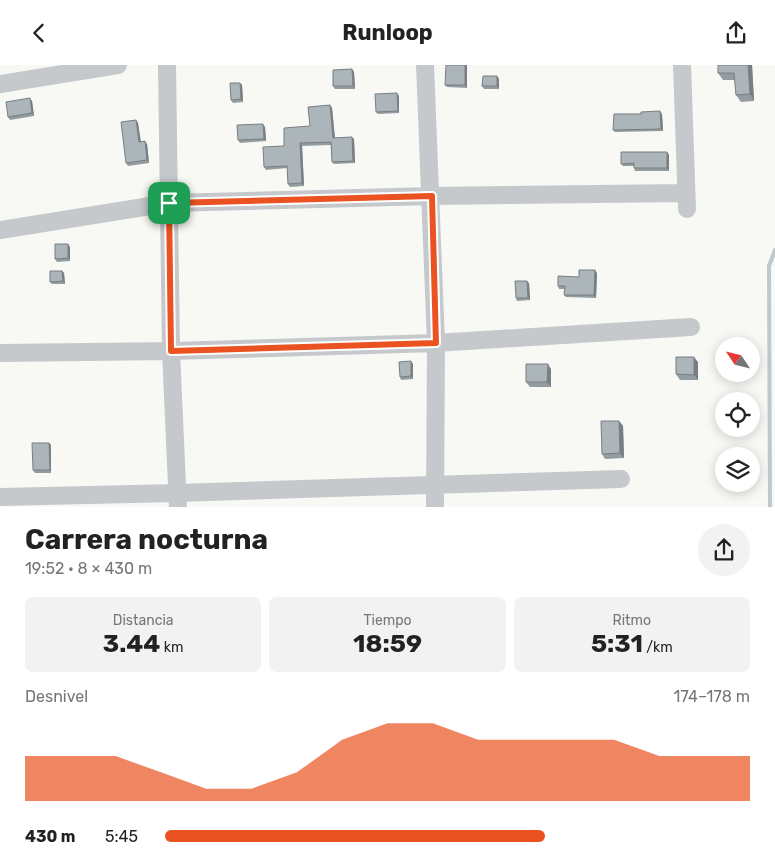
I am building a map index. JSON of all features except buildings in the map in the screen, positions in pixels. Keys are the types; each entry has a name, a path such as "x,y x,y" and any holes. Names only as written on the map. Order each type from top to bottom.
{"street":[{"path":"0,83 118,65"},
{"path":"168,65 171,351 178,501"},
{"path":"425,65 432,196 436,343 435,507"},
{"path":"0,230 169,203 432,196 686,201 682,65"},
{"path":"0,353 171,351 436,343 691,327"},
{"path":"0,497 178,501 434,484 621,479"}],"waterway":[{"path":"770,507 769,266 775,250"}],"route":[{"path":"432,196 436,343 171,351 169,203 432,196"}]}
